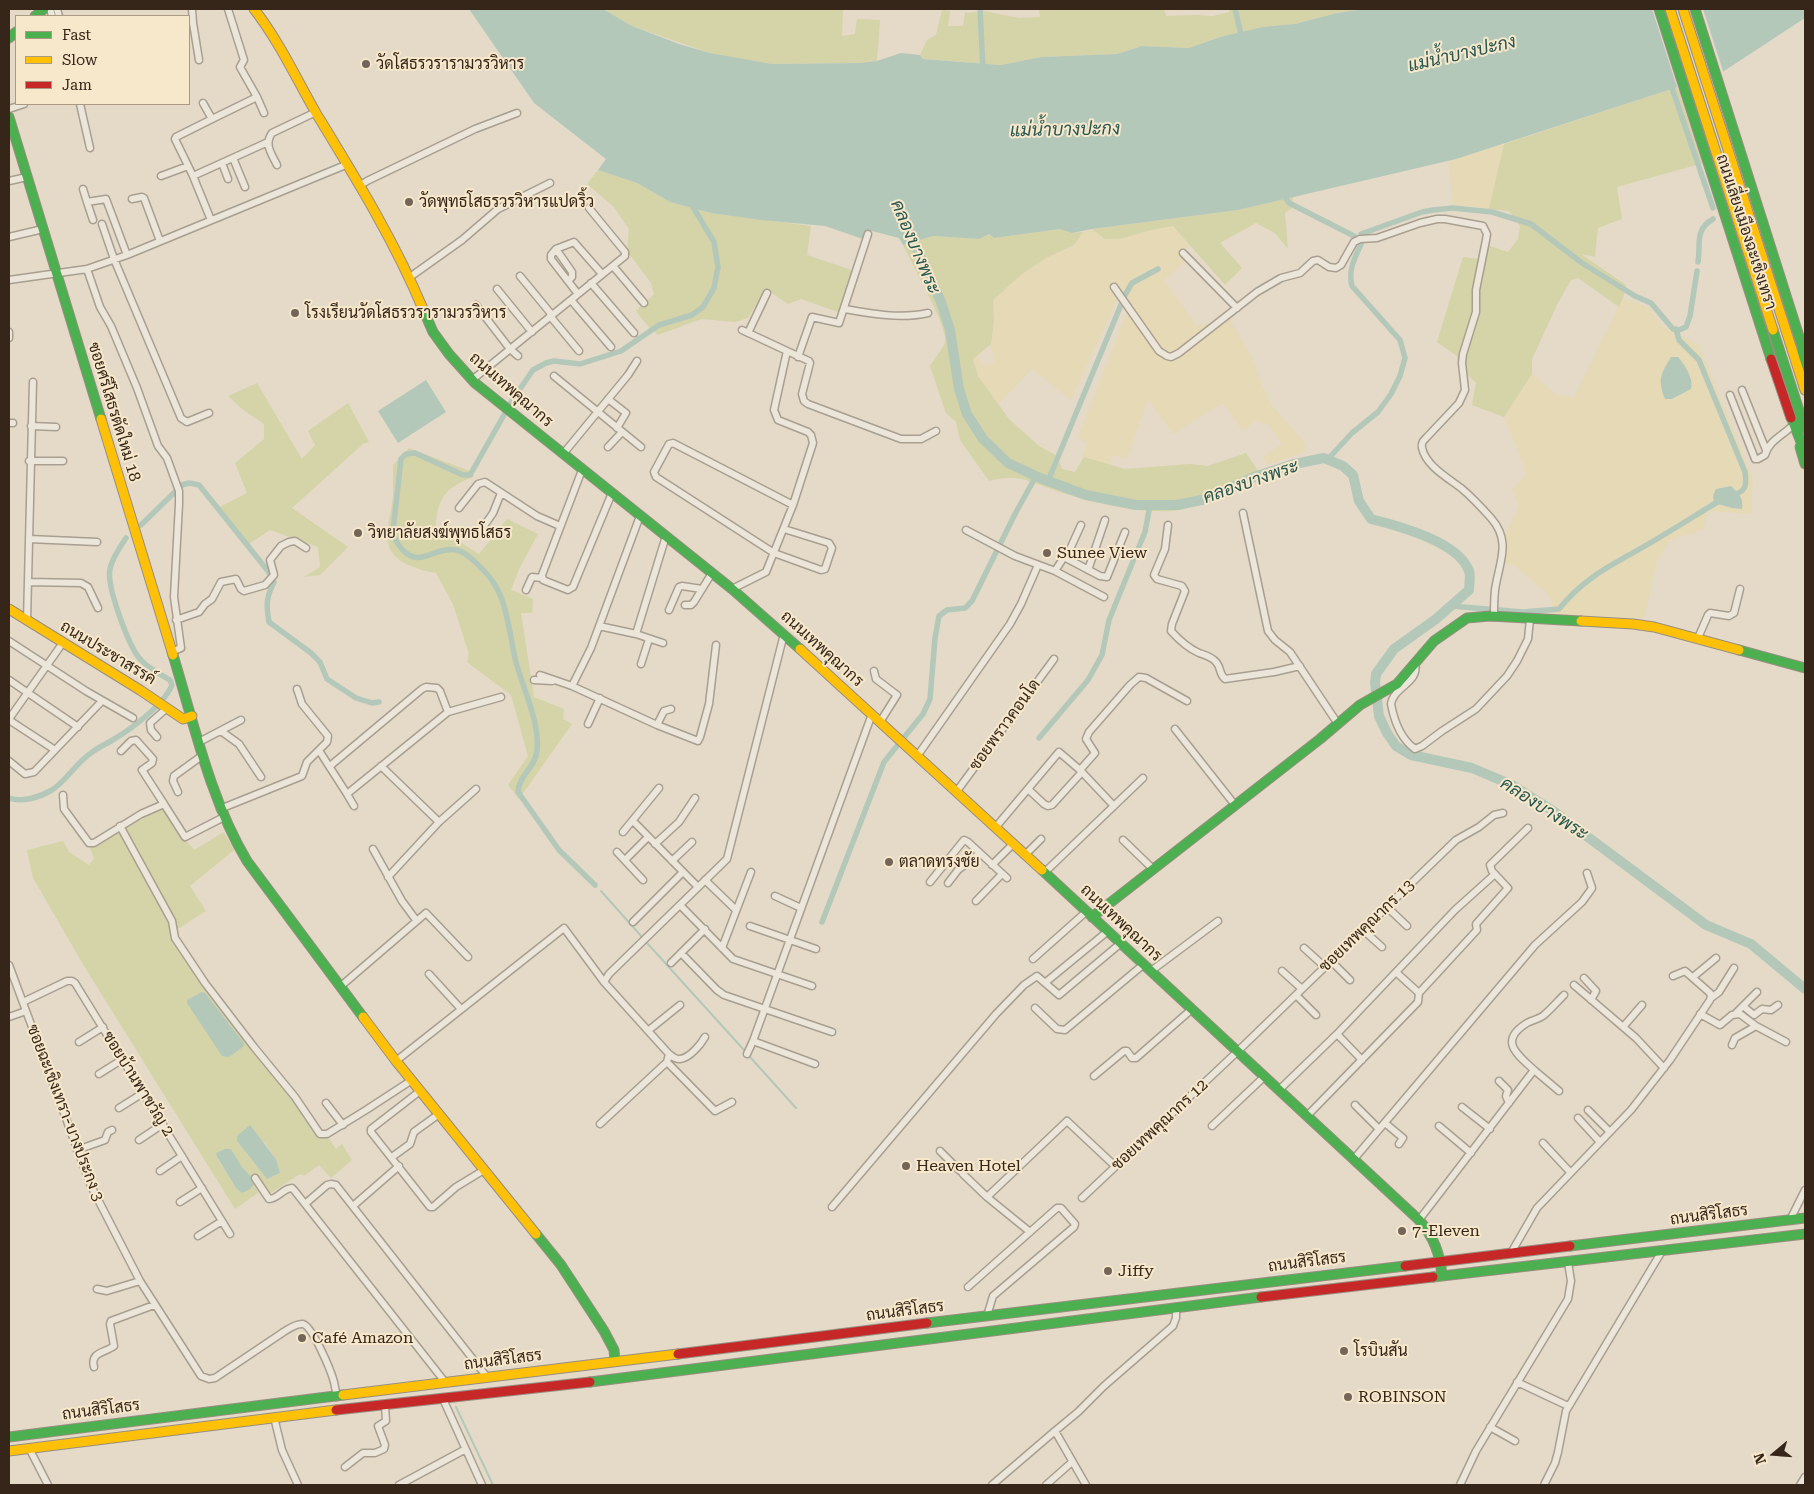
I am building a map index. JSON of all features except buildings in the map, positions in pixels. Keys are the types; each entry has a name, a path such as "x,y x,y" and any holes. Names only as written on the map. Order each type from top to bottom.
{"main road":[{"name":"ถนนเทพคุณากร","path":"254,9 265,23 361,185 410,277 433,332 472,380 732,589 957,791 1419,1220 1432,1236 1436,1245 1442,1276"},
{"name":"ถนนเลี่ยงเมืองฉะเชิงเทรา","path":"1658,9 1805,464"},
{"name":"ถนนเลี่ยงเมืองฉะเชิงเทรา","path":"1670,9 1805,429"},
{"name":"ถนนเลี่ยงเมืองฉะเชิงเทรา","path":"1683,9 1805,390"},
{"name":"ถนนเลี่ยงเมืองฉะเชิงเทรา","path":"1695,9 1805,356"},
{"name":"ซอยศรีโสธรตัดใหม่ 18","path":"9,117 222,813 248,861 396,1061 560,1265 614,1350 616,1362"},
{"path":"1801,341 1805,369"},
{"path":"1789,412 1805,452"},
{"name":"ถนนประชาสรรค์","path":"9,609 183,719 192,716"},
{"path":"1090,914 1153,869 1360,705 1397,684 1434,641 1467,618 1494,616 1633,624 1698,638 1805,668"},
{"name":"ถนนสิริโสธร","path":"9,1437 445,1382 1805,1218"},
{"path":"1720,1244 1805,1226"},
{"name":"ถนนสิริโสธร","path":"9,1451 274,1417 443,1400 1176,1308 1805,1234"},
{"path":"746,1346 748,1362"}],"street":[{"path":"192,9 199,60"},
{"path":"228,9 244,60 240,67 264,113"},
{"path":"211,220 193,176 176,142 176,136 257,97"},
{"path":"203,103 212,119"},
{"path":"9,109 21,105"},
{"path":"80,105 90,148"},
{"path":"276,165 268,145 272,132 316,112"},
{"path":"361,185 464,134 517,113"},
{"path":"193,176 268,142"},
{"path":"233,158 245,187"},
{"path":"222,163 228,179"},
{"path":"9,280 87,269 127,255 348,164"},
{"path":"161,176 188,166"},
{"path":"9,181 27,177"},
{"path":"410,277 462,240 498,209 550,183"},
{"path":"83,189 93,220"},
{"path":"87,202 104,198 107,200 127,255"},
{"path":"132,199 144,198 160,241"},
{"path":"472,380 625,256 625,252 589,208"},
{"path":"1114,287 1160,351 1171,357 1186,349 1257,292 1275,280 1300,273 1313,261 1318,260 1329,267 1336,268 1341,265 1354,242 1377,238 1428,221 1445,218 1480,224 1486,234 1476,290 1476,312 1463,354 1465,390 1459,403 1426,438 1422,447 1442,475 1463,489 1492,518 1501,531 1504,549 1494,592 1494,616"},
{"path":"102,224 114,259 181,418 187,422 209,413"},
{"path":"9,237 43,230"},
{"path":"798,357 812,317 840,323 868,234"},
{"path":"578,294 568,281 572,277 572,272 556,249 574,242 602,274"},
{"path":"1183,254 1238,308"},
{"path":"613,266 644,303"},
{"path":"87,269 100,306 111,326 137,388 158,446 167,458 178,488 179,504 174,589 180,648 172,652"},
{"path":"520,276 579,351"},
{"path":"592,283 634,333"},
{"path":"498,290 532,332"},
{"path":"767,293 745,332 809,361 802,394 804,401 901,439 921,438 936,431"},
{"path":"571,300 611,347"},
{"path":"476,305 510,349 518,356"},
{"path":"845,310 895,316 913,316 928,313"},
{"path":"9,332 9,338"},
{"path":"732,589 765,573 793,505 813,439 808,432 778,420 775,416 774,410 786,351"},
{"path":"563,454 598,413 637,361"},
{"path":"554,376 641,447"},
{"path":"26,621 33,382"},
{"path":"1742,390 1766,450"},
{"path":"1730,395 1758,459 1765,455 1766,450 1778,437 1793,425"},
{"path":"608,400 626,413 619,430 608,447"},
{"path":"31,426 56,427"},
{"path":"784,529 830,543 832,548 827,566 821,570 774,552 656,477 654,472 669,444 673,442 793,505"},
{"path":"30,461 62,461"},
{"path":"542,578 582,470"},
{"path":"459,508 478,484 485,482 545,520 560,526"},
{"path":"479,533 493,513 501,493"},
{"path":"526,590 532,577 542,578 568,590 573,587 612,493"},
{"path":"1243,513 1266,626 1271,636 1290,652 1338,724"},
{"path":"572,686 583,666 599,626 640,516"},
{"path":"1088,570 1105,520"},
{"path":"1055,571 1062,559 1066,558 1081,525"},
{"path":"1168,525 1165,549 1154,575 1157,579 1182,586 1185,591 1172,624 1171,631 1174,635 1186,646 1214,660 1218,664 1220,674 1225,679 1300,666"},
{"path":"966,530 1038,566 1055,571 1104,597"},
{"path":"1066,558 1100,576 1107,577 1126,532"},
{"path":"636,634 666,536"},
{"path":"28,539 97,542"},
{"path":"176,620 199,612 212,599 221,582 236,580 244,591 265,585 274,573 270,560 281,546 295,541 306,548"},
{"path":"918,755 1010,624 1038,566"},
{"path":"685,605 692,605 712,573"},
{"path":"28,582 81,583 88,587 98,608"},
{"path":"669,610 679,587 702,589"},
{"path":"1698,638 1708,615 1715,612 1729,616 1734,613 1740,590"},
{"path":"1415,663 1416,673 1395,694 1391,704 1400,730 1409,744 1415,749 1476,709 1507,676 1517,662 1528,639 1530,619"},
{"path":"599,626 636,634 663,643"},
{"path":"604,982 609,974 705,880 724,864 729,854 784,634"},
{"path":"641,664 649,639"},
{"path":"9,641 102,701 133,718"},
{"path":"56,750 9,719 62,644"},
{"path":"540,675 600,698 695,742 699,740 709,704 716,645"},
{"name":"ซอยพราวคอนโด","path":"957,791 1054,659"},
{"path":"874,670 876,679 897,695 880,722"},
{"path":"1028,789 1044,804 1052,805 1095,753 1087,742 1086,736 1110,707 1139,678 1146,678 1187,701"},
{"path":"534,680 551,682 553,679"},
{"path":"9,680 78,726"},
{"path":"330,766 426,687 437,688 440,691 448,712"},
{"path":"121,751 131,741 136,740 152,759 152,763 142,770 185,837 222,813 302,776 307,762 327,742 328,736 302,704 297,689"},
{"path":"347,794 448,712 501,697"},
{"path":"588,724 600,698"},
{"path":"9,761 25,774 34,772 102,701"},
{"path":"157,737 151,730 150,723 166,707"},
{"path":"658,726 664,710 671,709"},
{"path":"747,1054 872,714"},
{"path":"200,742 241,720"},
{"path":"1175,729 1235,805"},
{"path":"221,731 239,744 261,777"},
{"path":"320,752 354,806"},
{"path":"995,828 1059,752 1081,771 1114,806"},
{"path":"178,792 173,781 174,776 204,755"},
{"path":"381,766 439,822"},
{"path":"1044,873 1144,778"},
{"path":"623,832 660,788"},
{"path":"388,877 439,822 476,789"},
{"path":"62,795 64,809 89,843 94,843 140,814 164,804"},
{"path":"656,844 679,822 695,798"},
{"name":"ซอยเทพคุณากร 13","path":"1238,1052 1456,840 1479,827 1494,815 1503,813"},
{"path":"633,821 698,887"},
{"path":"120,826 172,921 175,938 205,983 295,1097 320,1134 327,1134 412,1080"},
{"path":"1307,1116 1418,1002 1419,994 1477,930 1477,922 1507,891 1507,886 1490,869 1491,863 1528,828"},
{"path":"625,860 648,837"},
{"path":"1025,855 1041,839"},
{"path":"1123,840 1153,869"},
{"path":"930,882 963,841 968,842 1005,876 976,901"},
{"path":"672,861 692,842"},
{"path":"992,864 1013,844"},
{"path":"373,849 388,877 416,920"},
{"path":"617,852 643,880"},
{"path":"948,883 958,870 980,853"},
{"path":"633,922 683,872"},
{"path":"722,948 751,872"},
{"path":"1354,1159 1535,945 1586,897 1592,888 1587,873"},
{"path":"1279,1090 1337,1034 1455,910 1494,874"},
{"path":"705,880 736,910"},
{"path":"775,896 801,908"},
{"path":"680,905 738,962 778,973 812,986"},
{"path":"1387,907 1407,926"},
{"path":"341,986 425,913 468,957"},
{"path":"1033,959 1090,914"},
{"path":"1035,1008 1058,1029 1065,1030 1147,967 1218,921"},
{"path":"750,926 816,949"},
{"path":"396,1061 564,928 604,982 669,1054 677,1059 684,1058 700,1046 705,1037"},
{"path":"671,963 705,929"},
{"path":"1363,930 1382,947"},
{"path":"1046,982 1108,931"},
{"path":"832,1207 996,1014 1034,977 1039,976 1057,994 1060,994 1122,944"},
{"path":"1304,948 1325,967"},
{"path":"681,953 724,995 832,1032"},
{"path":"1693,978 1716,958"},
{"path":"1331,961 1350,980"},
{"name":"ซอยฉะเชิงเทรา-บางประกง 3","path":"9,965 76,1150 91,1186 140,1281 201,1376 209,1379 215,1378 297,1324 302,1324 308,1327 316,1340 334,1380 337,1397"},
{"path":"1511,1253 1536,1208 1631,1110 1664,1068 1711,998 1719,992 1734,968"},
{"path":"1673,976 1682,970 1710,993 1711,998"},
{"path":"1282,971 1302,989"},
{"path":"1397,972 1419,994"},
{"path":"429,974 462,1009"},
{"path":"1584,978 1596,991 1591,1000"},
{"name":"ซอยบ้านพาขวัญ 2","path":"23,1002 67,981 72,981 75,984 230,1234"},
{"path":"1574,986 1636,1038 1664,1068"},
{"path":"1700,1014 1720,1025 1735,1014 1757,992"},
{"path":"1296,995 1316,1015"},
{"path":"1559,1091 1516,1053 1511,1045 1512,1039 1520,1028 1544,1016 1564,995"},
{"path":"649,1030 680,1005"},
{"path":"1623,1028 1642,1005"},
{"path":"1742,1006 1754,1015 1762,1009 1771,1010 1778,1005"},
{"path":"1094,1076 1124,1050 1132,1058 1136,1058 1192,1009"},
{"path":"9,1017 26,1011"},
{"path":"1735,1014 1740,1014 1756,1026 1786,1042"},
{"path":"1732,1045 1735,1038 1756,1026"},
{"path":"79,1042 103,1027"},
{"path":"1337,1034 1362,1060"},
{"path":"753,1041 815,1064"},
{"name":"ซอยเทพคุณากร 12","path":"1082,1198 1238,1052"},
{"path":"600,1124 666,1062 669,1054"},
{"path":"99,1074 122,1058"},
{"path":"666,1062 715,1111 732,1102"},
{"path":"1419,1220 1534,1070"},
{"path":"1212,1126 1264,1076"},
{"path":"1499,1081 1508,1090 1506,1096 1509,1103"},
{"path":"420,1091 371,1129 432,1208 456,1187 484,1170"},
{"path":"119,1108 143,1092"},
{"path":"326,1103 342,1125"},
{"path":"1355,1105 1379,1129"},
{"path":"1462,1107 1490,1129"},
{"path":"1588,1110 1610,1132"},
{"path":"392,1158 411,1143 414,1132 439,1114"},
{"path":"1578,1118 1600,1142"},
{"path":"987,1197 1067,1121 1115,1166"},
{"path":"1385,1122 1403,1138 1399,1144"},
{"path":"139,1140 163,1124"},
{"path":"1439,1126 1471,1153"},
{"path":"76,1150 105,1140 108,1132 112,1130"},
{"path":"1543,1144 1570,1172"},
{"path":"940,1151 987,1197 1030,1232"},
{"path":"160,1170 182,1156"},
{"path":"353,1206 399,1166"},
{"path":"255,1178 269,1199 275,1198 288,1188 292,1188 445,1382"},
{"path":"305,1204 327,1185 336,1185 487,1377"},
{"path":"180,1202 202,1188"},
{"path":"1790,1220 1805,1190"},
{"path":"968,1287 1059,1207 1075,1224 1074,1227 993,1296 988,1316"},
{"path":"198,1236 222,1221"},
{"path":"1544,1485 1555,1463 1563,1421 1568,1406 1662,1251"},
{"path":"1460,1485 1476,1451 1568,1299 1571,1282 1568,1262"},
{"path":"97,1289 107,1291 140,1281"},
{"path":"94,1367 94,1356 114,1346 111,1321 154,1305"},
{"path":"992,1485 1173,1326 1176,1308"},
{"path":"1517,1382 1568,1406"},
{"path":"443,1400 464,1450 482,1485"},
{"path":"345,1467 363,1453 375,1453 384,1449 385,1445 378,1426 386,1421 385,1406"},
{"path":"274,1417 282,1450 298,1485"},
{"path":"1490,1427 1515,1441"},
{"path":"1055,1431 1086,1485"},
{"path":"29,1448 48,1485"},
{"path":"399,1485 464,1450"},
{"path":"1046,1485 1072,1462"},
{"path":"1800,1485 1805,1478"}],"shaded area":[{"path":"603,9 843,9 842,36 855,34 857,19 880,20 877,61 860,63 771,64 710,53 632,26"},
{"path":"1039,9 1164,9 1166,16 1213,16 1229,12 1229,9 1365,9 1220,37 1189,48 1142,46 1117,54 1041,57 1001,65 923,59 920,55 927,40 936,35 942,10 950,11 948,26 963,26 965,13 984,11 1019,18 1040,17"},
{"path":"1687,84 1711,161 1617,187 1622,219 1598,228 1595,257 1581,254 1626,285 1619,307 1578,278 1571,280 1532,359 1532,374 1504,417 1472,405 1476,383 1458,366 1457,356 1437,342 1463,257 1478,259 1481,243 1508,252 1518,239 1520,226 1509,211 1489,209 1504,144"},
{"path":"1504,144 1489,209 1452,204 1449,161"},
{"path":"598,170 637,183 670,202 711,213 811,226 807,255 852,270 841,313 801,299 788,304 766,289 748,318 735,322 701,319 658,335 636,311 654,294 651,283 627,251 629,229 613,206 587,184"},
{"path":"1293,197 1292,208 1285,213 1288,249 1275,233 1256,223 1220,243 1242,268 1225,285 1173,226 1120,239 1105,239 1092,229 1238,210"},
{"path":"1173,226 1190,245 1181,252 1185,262 1164,280 1197,326 1229,318 1251,356 1273,407 1305,443 1306,451 1267,465 1263,457 1282,444 1269,425 1256,420 1243,431 1223,403 1173,434 1148,399 1127,459 1112,455 1110,466 1084,457 1082,454 1088,444 1078,437 1128,310 1117,300 1071,400 1032,369 998,404 978,376 973,359 978,355 983,366 994,362 991,344 994,321 993,300 1022,274 1046,258 1074,246 1083,232 1092,229 1105,239 1120,239"},
{"path":"1060,229 1072,233 1083,232 1074,245 1046,258 1022,274 993,300 994,321 991,344 973,359 978,376 1009,419 1039,446 1057,456 1062,469 1075,472 1084,457 1125,469 1190,464 1208,466 1246,453 1258,471 1200,498 1183,509 1166,511 1136,510 1106,505 1019,478 989,481 960,440 956,422 946,413 930,366 944,346 945,336 936,311 903,245 933,236 979,239 989,234 994,238"},
{"path":"1623,298 1649,307 1661,326 1699,345 1753,479 1751,514 1708,511 1704,529 1670,540 1657,560 1644,619 1554,616 1550,596 1514,565 1503,563 1504,533 1507,531 1519,505 1512,489 1526,476 1522,460 1504,417 1532,374 1556,394 1574,398","holes":["1685,366 1692,385 1691,389 1673,399 1665,399"]},
{"path":"257,383 302,459 315,445 308,431 348,403 369,442 363,444 292,508 348,547 320,575 304,577 320,567 318,547 270,530 249,544 220,507 247,493 235,463 264,439 264,424 242,409 228,396"},
{"path":"409,448 472,472 474,477 457,484 445,494 438,508 436,527 479,554 507,519 538,534 519,569 511,590 533,599 532,613 521,613 534,697 564,709 563,719 572,724 519,799 508,785 528,756 511,695 467,662 469,654 453,604 436,573 415,568 401,561 391,551 388,544 388,526 393,496 393,465"},
{"path":"164,807 178,830 194,850 224,832 234,850 190,886 206,911 176,930 123,826"},
{"path":"119,829 170,922 170,933 186,960 296,1100 320,1136 327,1136 336,1149 342,1144 352,1160 331,1178 319,1165 304,1176 300,1174 269,1194 262,1190 235,1209 84,966 33,878 27,850 63,841 69,852 89,865 94,858 89,846","holes":["237,1141 264,1142 276,1159 280,1173 267,1179","231,1149 252,1179 242,1193 236,1188 217,1158"]}],"water":[{"name":"แม่น้ำบางปะกง","path":"469,9 603,9 632,26 679,44 710,53 772,64 860,63 877,61 901,53 920,55 923,59 1001,65 1041,57 1117,54 1142,46 1189,48 1220,37 1263,27 1295,24 1337,13 1365,9 1805,9 1805,18 1721,73 1456,159 1238,210 1072,233 1060,229 994,238 989,234 979,239 933,236 903,245 899,238 868,230 863,239 825,226 711,213 670,202 637,183 598,170 606,159 534,103"},
{"path":"1671,357 1678,357 1681,360 1688,372 1692,385 1691,389 1672,399 1665,399 1661,386 1661,377"},
{"path":"426,380 446,412 398,443 378,411"},
{"path":"1731,486 1741,499 1742,509 1714,503 1713,496 1716,489"},
{"path":"202,992 205,993 244,1043 244,1046 229,1057 222,1056 187,1003 187,1000"},
{"path":"250,1125 276,1159 280,1173 267,1179 237,1141 237,1136"},
{"path":"225,1149 231,1149 242,1167 253,1179 254,1184 250,1189 242,1193 236,1188 217,1157 216,1153"}],"pier":[{"path":"1652,9 1703,9 1724,74 1678,90"}],"waterway":[{"path":"980,9 983,69"},
{"path":"1235,9 1242,38"},
{"path":"1670,82 1713,208"},
{"path":"1283,194 1289,203 1354,236"},
{"path":"595,885 559,850 518,792 521,781 536,756 536,728 515,658 505,610 495,585 488,575 461,551 449,550 424,557 412,556 406,553 396,540 393,531 401,459 406,454 415,453 463,475 470,475 513,399 533,370 554,361 580,364 621,351 659,325 692,315 703,307 714,288 718,267 714,242 690,202"},
{"path":"1361,234 1422,212 1433,210 1453,208 1492,212 1531,224 1582,263 1635,296 1651,303 1673,329 1679,330 1686,327 1690,316 1697,271"},
{"path":"1698,262 1701,233 1707,223 1713,219"},
{"name":"คลองบางพระ","path":"909,231 941,302 950,330 959,389 967,414 983,439 1008,463 1040,478 1086,495 1136,505 1177,505 1206,499 1254,477 1294,464 1324,458 1343,466 1353,475 1359,501 1371,519 1412,531 1441,544 1463,561 1470,573 1469,590 1436,619 1394,649 1376,674 1375,683 1379,716 1396,746 1411,755 1472,768 1512,785 1553,811 1706,925 1751,944 1805,989"},
{"path":"1328,459 1352,433 1378,412 1391,394 1400,376 1405,358 1400,340 1352,286 1352,266 1365,235"},
{"path":"1048,481 1125,295 1132,283 1158,269"},
{"path":"1676,329 1679,340 1699,360 1745,472 1746,481 1743,490 1732,496"},
{"path":"822,922 884,762 923,714 930,699 935,638 939,616 947,610 965,608 972,601 1036,476"},
{"path":"141,525 182,485 189,483 199,485 268,571 274,582 267,602 269,622 311,653 320,662 327,679 356,698 372,703 379,702"},
{"path":"1451,606 1523,612 1559,609 1595,575 1721,500"},
{"path":"1039,738 1088,680 1102,655 1109,620 1145,532 1150,505"},
{"path":"9,798 20,800 31,798 52,790 86,757 145,717 168,693 172,685 170,680 147,666 136,653 115,602 111,588 110,569 114,557 126,538"},
{"path":"601,891 642,937"},
{"path":"647,943 744,1050"},
{"path":"750,1057 796,1108"},
{"path":"456,1407 493,1485"}],"traffic: fast":[{"path":"36,15 44,9"},
{"path":"1659,9 1771,359"},
{"path":"1695,9 1802,346"},
{"path":"9,38 15,33"},
{"path":"9,117 101,419"},
{"path":"423,309 433,332 449,354 475,383 732,589 800,649"},
{"path":"1773,330 1805,429"},
{"path":"1801,341 1805,369"},
{"path":"1789,412 1805,452"},
{"path":"1800,447 1805,464"},
{"path":"1092,917 1320,739 1360,705 1397,684 1434,641 1467,618 1490,616 1581,621"},
{"path":"1739,650 1805,668"},
{"path":"173,655 204,761 234,837 247,861 363,1017"},
{"path":"1042,870 1419,1220 1429,1233 1435,1246 1440,1260 1442,1276"},
{"path":"1570,1246 1805,1218"},
{"path":"536,1234 561,1265 604,1331 614,1350 615,1361"},
{"path":"1433,1277 1805,1234"},
{"path":"927,1323 1405,1266"},
{"path":"590,1382 1261,1297"},
{"path":"9,1437 343,1395"}],"traffic: slow":[{"path":"254,9 279,47 373,209 400,258 423,309"},
{"path":"1670,9 1773,330"},
{"path":"1683,9 1805,390"},
{"path":"101,419 173,655"},
{"path":"9,609 140,690 183,719 192,716"},
{"path":"1581,621 1654,627 1739,650"},
{"path":"800,649 1042,870"},
{"path":"363,1017 396,1061 536,1234"},
{"path":"343,1395 678,1354"},
{"path":"9,1451 336,1410"}],"traffic: jam":[{"path":"1771,359 1791,418"},
{"path":"1405,1266 1570,1246"},
{"path":"1261,1297 1433,1277"},
{"path":"678,1354 927,1323"},
{"path":"336,1410 590,1382"}],"place":[{"name":"วัดโสธรวรารามวรวิหาร","path":"366,64"},
{"name":"วัดพุทธโสธรวรวิหารแปดริ้ว","path":"409,202"},
{"name":"โรงเรียนวัดโสธรวรารามวรวิหาร","path":"295,313"},
{"name":"วิทยาลัยสงฆ์พุทธโสธร","path":"358,533"},
{"name":"Sunee View","path":"1047,553"},
{"name":"ตลาดทรงชัย","path":"889,862"},
{"name":"Heaven Hotel","path":"906,1166"},
{"name":"7-Eleven","path":"1402,1231"},
{"name":"Jiffy","path":"1108,1271"},
{"name":"Café Amazon","path":"302,1338"},
{"name":"โรบินสัน","path":"1344,1351"},
{"name":"ROBINSON","path":"1348,1397"}]}
